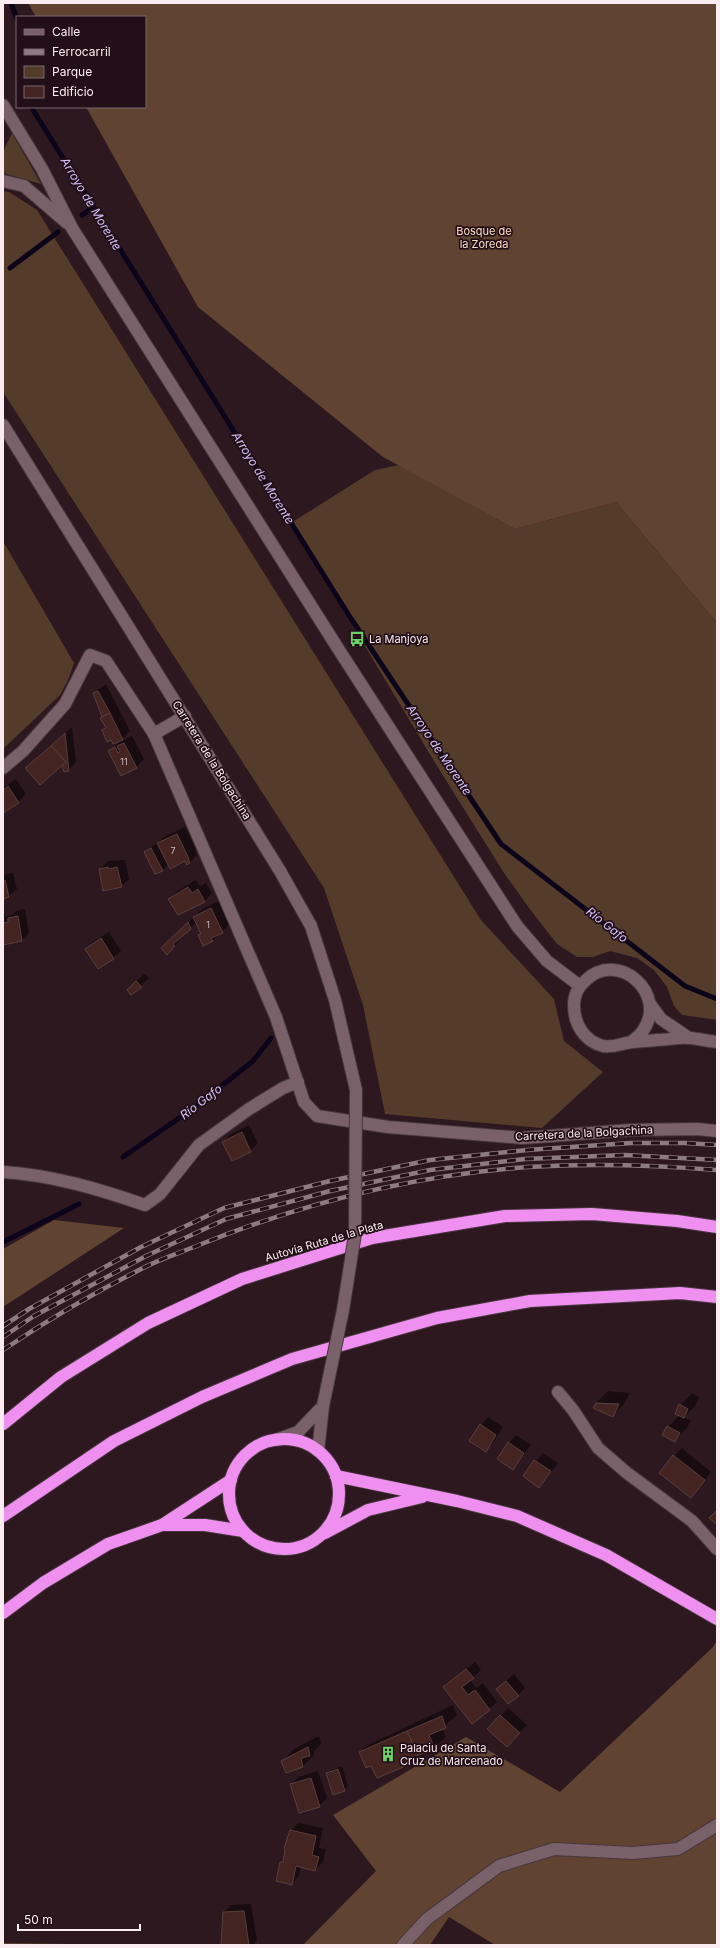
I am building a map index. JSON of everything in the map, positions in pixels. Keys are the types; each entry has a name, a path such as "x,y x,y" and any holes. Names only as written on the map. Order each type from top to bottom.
{"highway":[{"name":"Autovía Ruta de la Plata","path":"3,1424 60,1377 148,1323 242,1279 372,1238 505,1216 592,1214 717,1227"},
{"path":"3,1516 114,1441 202,1397 292,1360 437,1318 530,1301 680,1293 717,1296"},
{"path":"321,1535 333,1520 339,1494 336,1476 329,1464 318,1451 300,1442 276,1440 257,1446 246,1454 236,1466 231,1480 228,1497 234,1517 243,1531 257,1542 272,1548 288,1549 303,1546 368,1510 426,1496"},
{"path":"336,1476 426,1496 457,1501 517,1516 606,1555 717,1618"},
{"path":"3,1612 43,1583 108,1544 162,1525 231,1480"},
{"path":"162,1525 205,1525 243,1531"}],"street":[{"path":"3,105 42,169 72,228 343,656 517,926 547,961 580,986"},
{"path":"3,181 24,186 72,228"},
{"name":"Carretera de la Bolgachina","path":"3,425 280,870 310,926 335,1000 356,1090 355,1234 323,1406 318,1451"},
{"name":"Carretera de la Bolgachina","path":"3,768 23,751 65,704 90,655 106,661 154,734 276,1017 304,1102 316,1116 388,1127 523,1138 631,1130 697,1129 717,1131"},
{"path":"154,734 185,716"},
{"path":"689,1038 661,1019 650,1004 646,992 634,976 620,970 603,970 590,976 580,986 574,1000 574,1016 580,1030 591,1041 604,1046 619,1046 631,1042 689,1038 717,1042"},
{"path":"631,1042 642,1032 649,1018 650,1004"},
{"path":"3,1172 22,1173 88,1186 145,1205 160,1194 199,1145 283,1088 298,1082"},
{"path":"558,1392 573,1410 598,1448 627,1473 692,1521 717,1549"},
{"path":"276,1440 298,1432 323,1406"},
{"path":"403,1945 427,1919 500,1866 554,1849 633,1852 678,1849 717,1825"}],"green space":[{"name":"Bosque de la Zoreda","path":"28,3 717,3 717,623 616,502 515,529 383,457 198,307 87,108 146,108 146,16 35,16"},
{"path":"12,133 41,184 3,173 3,152"},
{"path":"3,191 9,192 37,210 481,920 554,999 564,1041 603,1072 542,1128 385,1114 363,1005 324,888 3,392"},
{"path":"399,465 515,529 616,502 717,623 717,1020 682,1015 674,1006 667,987 654,970 637,958 610,951 593,957 577,957 557,944 504,873 437,766 291,523 375,470"},
{"path":"3,541 74,663 68,680 60,695 3,749"},
{"path":"54,1220 124,1228 3,1307 3,1249"},
{"path":"717,1640 717,1945 495,1945 449,1917 430,1945 303,1945 376,1871 333,1815 466,1737 560,1792 713,1647"},
{"path":"3,1943 139,1945 3,1945"}],"building":[{"path":"98,691 110,713 102,717 93,693"},
{"path":"110,713 123,740 113,744 111,740 107,742 102,730 106,728 100,718"},
{"path":"65,733 69,771 64,772 62,766 66,762 51,746"},
{"path":"124,743 137,768 121,776 108,751 115,747 118,753 120,752 117,746"},
{"path":"51,746 66,762 40,785 25,768"},
{"path":"8,786 19,803 3,813 3,790"},
{"path":"177,834 190,863 187,865 185,861 170,869 157,843"},
{"path":"151,848 163,871 155,874 144,852"},
{"path":"108,867 109,869 117,867 122,887 103,891 99,869"},
{"path":"5,880 9,897 3,899 3,881"},
{"path":"188,887 192,893 198,889 205,902 178,915 168,899"},
{"path":"211,908 223,933 211,938 213,941 203,946 198,935 201,934 193,917"},
{"path":"18,916 22,941 3,945 3,923 8,922 8,918"},
{"path":"188,922 191,929 173,944 175,946 167,955 161,948"},
{"path":"101,938 114,959 98,969 85,949"},
{"path":"136,981 142,987 131,995 127,990"},
{"path":"242,1132 251,1152 232,1161 222,1142"},
{"path":"596,1403 619,1404 613,1417 593,1408"},
{"path":"679,1404 688,1409 684,1418 675,1414"},
{"path":"480,1424 496,1435 486,1452 469,1441"},
{"path":"667,1426 680,1433 675,1442 662,1435"},
{"path":"508,1442 524,1453 513,1470 497,1459"},
{"path":"673,1455 705,1480 691,1498 659,1473"},
{"path":"534,1460 551,1471 539,1488 523,1476"},
{"path":"717,1510 717,1525 709,1518"},
{"path":"466,1669 474,1678 462,1687 468,1695 475,1690 490,1710 472,1724 443,1687"},
{"path":"506,1681 519,1696 508,1704 496,1689"},
{"path":"500,1715 520,1733 507,1747 487,1729"},
{"path":"442,1716 446,1728 429,1735 435,1749 417,1756 407,1731"},
{"name":"Palaciu de Santa Cruz de Marcenado","path":"407,1731 420,1760 377,1778 371,1766 366,1768 359,1752"},
{"path":"308,1747 310,1756 301,1758 303,1767 286,1773 281,1761"},
{"path":"338,1769 345,1791 333,1795 326,1773"},
{"path":"311,1778 320,1807 299,1813 290,1784"},
{"path":"290,1830 316,1836 312,1855 319,1857 315,1871 296,1866 292,1885 276,1881 280,1862 283,1862 284,1848"},
{"path":"244,1911 249,1945 221,1945 223,1912"}],"waterway":[{"name":"Arroyo de Morente","path":"11,3 16,16"},
{"name":"Arroyo de Morente","path":"33,108 350,617 501,844 685,986 717,999"},
{"path":"82,215 92,208"},
{"path":"10,268 58,232"},
{"name":"Río Gafo","path":"123,1157 195,1107 253,1061 271,1038"},
{"name":"Río Gafo","path":"3,1242 79,1204"}],"railway":[{"path":"3,1326 29,1309 141,1247 224,1208 330,1181 430,1160 527,1150 631,1143 685,1143 717,1145"},
{"path":"3,1337 34,1316 146,1256 226,1219 330,1191 430,1170 525,1159 625,1155 717,1160"},
{"path":"3,1350 38,1327 110,1285 153,1263 238,1230 279,1216 360,1193 444,1177 528,1167 623,1165 717,1170"}],"place":[{"name":"La Manjoya","path":"357,639"},
{"name":"Palaciu de Santa Cruz de Marcenado","path":"388,1754"}]}
